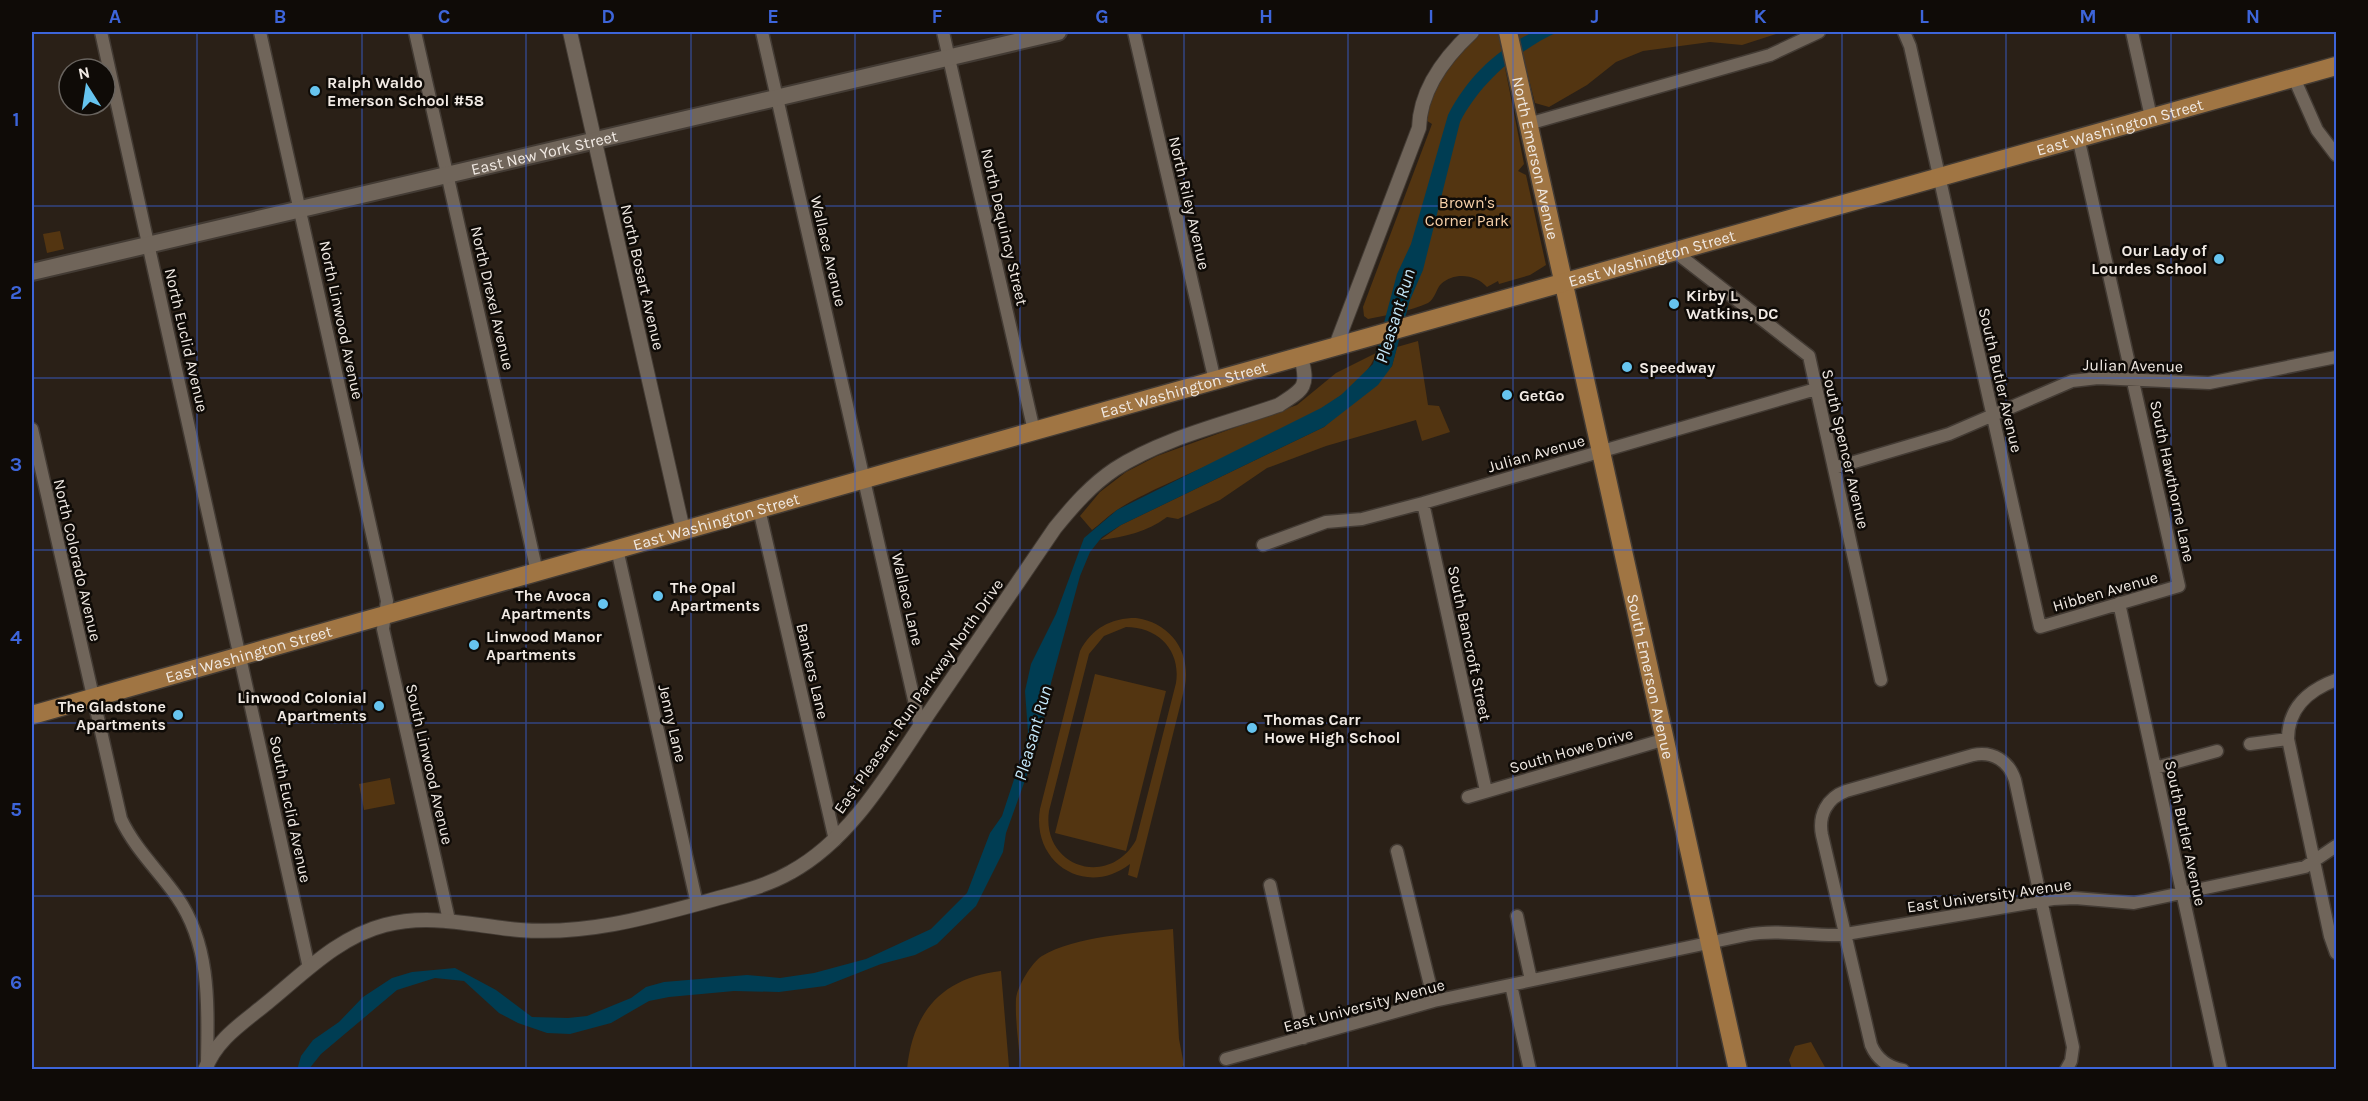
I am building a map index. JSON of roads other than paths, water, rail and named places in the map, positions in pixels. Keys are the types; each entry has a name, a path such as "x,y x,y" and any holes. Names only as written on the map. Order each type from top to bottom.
{"main road":[{"name":"East New York Street","path":"32,272 1058,32"},
{"name":"North Emerson Avenue","path":"1508,32 1564,283"},
{"name":"East Washington Street","path":"32,715 759,508 2337,66"},
{"name":"South Emerson Avenue","path":"1564,283 1738,1070"}],"street":[{"name":"North Euclid Avenue","path":"101,32 241,656"},
{"name":"North Linwood Avenue","path":"260,32 387,601 384,615"},
{"name":"North Drexel Avenue","path":"415,32 537,572"},
{"name":"North Bosart Avenue","path":"570,32 683,530"},
{"name":"Wallace Avenue","path":"762,32 864,479"},
{"name":"North Dequincy Street","path":"943,32 1034,431"},
{"name":"North Riley Avenue","path":"1134,32 1215,381"},
{"path":"1335,348 1419,128 1419,111 1443,65 1472,32"},
{"path":"1528,124 1770,56 1819,32"},
{"name":"South Butler Avenue","path":"1904,32 1910,46 2040,627"},
{"path":"2132,32 2151,117"},
{"path":"2294,78 2317,129 2337,155"},
{"name":"South Hawthorne Lane","path":"2078,137 2179,586"},
{"name":"South Spencer Avenue","path":"1674,251 1809,356 1881,680"},
{"name":"East Pleasant Run Parkway North Drive","path":"206,1066 231,1033 309,968 347,940 383,926 416,920 449,920 520,930 575,930 625,923 697,904 779,878 799,868 835,840 881,782 1055,528 1083,495 1116,468 1149,451 1279,405 1294,396 1303,389 1305,384 1302,357"},
{"name":"Julian Avenue","path":"1834,468 1932,440 2072,381 2098,378 2209,383 2337,357"},
{"name":"Julian Avenue","path":"1263,545 1326,522 1362,519 1423,503 1816,389"},
{"name":"North Colorado Avenue","path":"32,429 121,819 135,844 180,902 199,944 207,989 206,1066"},
{"name":"Wallace Lane","path":"864,479 920,726"},
{"name":"South Bancroft Street","path":"1423,503 1486,791"},
{"name":"Bankers Lane","path":"759,508 835,840"},
{"name":"Jenny Lane","path":"617,549 697,904"},
{"name":"Hibben Avenue","path":"2040,627 2179,586"},
{"name":"South Butler Avenue","path":"2119,603 2221,1070"},
{"name":"South Linwood Avenue","path":"384,615 383,629 449,920"},
{"name":"South Euclid Avenue","path":"241,656 309,968"},
{"path":"2337,680 2320,686 2305,696 2292,716 2288,739 2330,936 2337,953"},
{"name":"South Howe Drive","path":"1468,797 1666,739"},
{"path":"2250,744 2288,739"},
{"path":"2155,768 2217,751"},
{"path":"1903,1070 1880,1060 1871,1045 1821,831 1825,808 1834,797 1851,789 1977,754 1987,754 2000,759 2014,776 2073,1047 2066,1070"},
{"name":"East University Avenue","path":"1226,1059 1434,1001 1710,942 1759,933 1823,936 1845,934 2042,901 2075,898 2134,903 2305,867 2337,846"},
{"path":"1396,851 1434,1001"},
{"path":"1270,885 1304,1038"},
{"path":"1517,916 1531,980"},
{"path":"1511,985 1530,1070"}],"water":[{"name":"Pleasant Run","path":"1533,32 1558,32 1529,48 1502,69 1478,94 1460,122 1423,270 1410,300 1392,366 1378,385 1324,427 1121,525 1102,537 1090,552 1080,576 1051,683 1040,739 1006,833 1003,852 976,906 937,944 915,955 881,964 825,986 779,992 734,991 669,997 649,1001 611,1023 570,1034 547,1033 518,1023 499,1013 464,981 435,978 397,990 321,1054 309,1069 297,1070 301,1056 313,1040 339,1022 363,997 392,978 412,972 455,968 496,990 532,1017 568,1018 587,1016 631,998 646,987 664,982 747,975 780,978 814,973 866,959 931,929 967,893 990,833 1002,816 1028,732 1025,691 1031,664 1056,614 1084,538 1117,510 1321,408 1341,395 1373,364 1397,274 1411,244 1448,115 1464,89 1484,66 1507,47"}],"place":[{"name":"Ralph Waldo Emerson School #58","path":"315,91"},
{"name":"Our Lady of Lourdes School","path":"2219,259"},
{"name":"Kirby L Watkins, DC","path":"1674,304"},
{"name":"Speedway","path":"1627,367"},
{"name":"GetGo","path":"1507,395"},
{"name":"The Opal Apartments","path":"658,596"},
{"name":"The Avoca Apartments","path":"603,604"},
{"name":"Linwood Manor Apartments","path":"474,645"},
{"name":"Linwood Colonial Apartments","path":"379,706"},
{"name":"The Gladstone Apartments","path":"178,715"},
{"name":"Thomas Carr Howe High School","path":"1252,728"}],"park label":[{"name":"Brown's Corner Park","path":"1467,211"}]}
